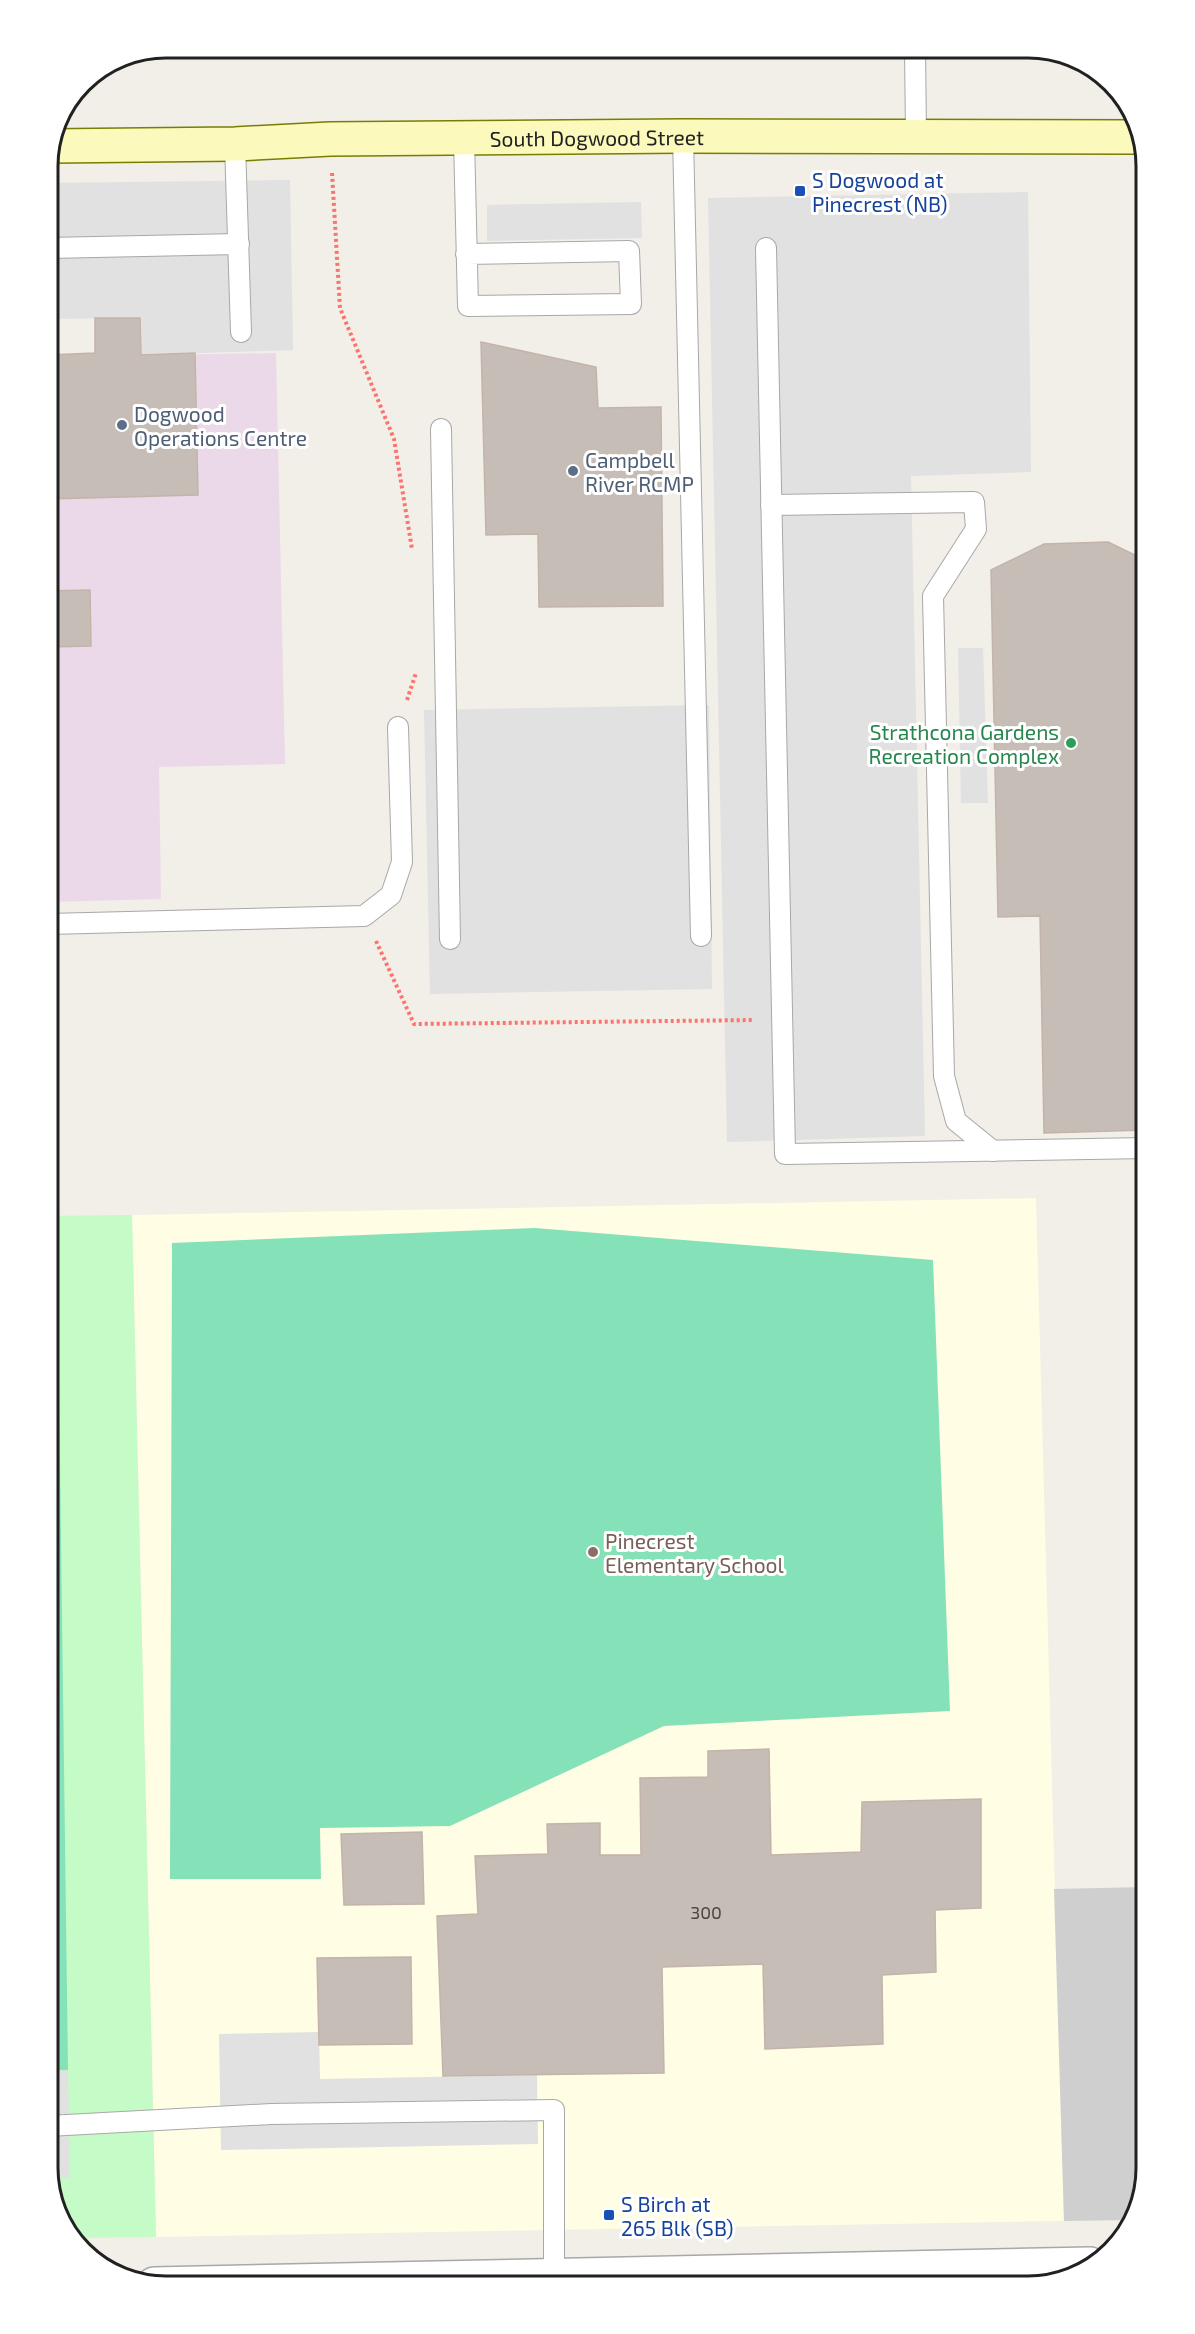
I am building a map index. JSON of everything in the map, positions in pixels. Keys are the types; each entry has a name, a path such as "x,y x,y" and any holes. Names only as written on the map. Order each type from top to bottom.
{"main road":[{"name":"South Dogwood Street","path":"60,146 235,144 330,139 683,136 1132,137"}],"street":[{"path":"535,2275 1075,2264"}],"lane":[{"path":"915,59 916,136"},
{"path":"683,136 701,936"},
{"path":"464,139 466,254 468,306 631,304 629,251 466,254"},
{"path":"235,144 241,332"},
{"path":"59,248 239,244"},
{"path":"766,248 785,1154 1136,1148"},
{"path":"441,429 450,939"},
{"path":"771,506 974,502 976,530 933,596 944,1076 956,1121 993,1151"},
{"path":"59,924 364,916 391,895 402,862 398,727"},
{"path":"58,2125 271,2114 554,2110 554,2275"}],"path":[{"path":"330,139 340,308 394,440 412,551"},
{"path":"398,727 417,668"},
{"path":"364,916 414,1024 782,1019"}],"shaded area":[{"path":"290,180 293,350 141,355 140,318 59,319 59,183"},
{"path":"1028,192 1031,472 911,476 925,1136 727,1142 708,198"},
{"path":"641,202 642,238 487,241 487,205"},
{"path":"276,353 285,764 159,767 161,899 59,902 59,357"},
{"path":"958,648 983,648 988,803 961,803"},
{"path":"709,705 712,989 430,994 424,710"},
{"name":"Pinecrest Elementary School","path":"1036,1198 1064,2221 156,2237 132,1215"},
{"path":"1136,1887 1136,2182 1131,2202 1122,2220 1064,2221 1054,1889"},
{"path":"319,2032 320,2079 537,2075 538,2144 221,2150 219,2034"},
{"path":"58,2070 68,2070 70,2178 59,2178"}],"green space":[{"path":"132,1215 156,2237 84,2238 67,2209 59,2182 58,1216"},
{"path":"535,1228 933,1260 950,1711 664,1726 450,1826 320,1828 321,1879 170,1879 172,1243"},
{"path":"58,1386 59,1386 68,2070 58,2070"}],"building":[{"name":"Dogwood Operations Centre","path":"95,318 140,318 141,355 195,353 198,495 59,499 59,355 95,353"},
{"name":"Campbell River RCMP","path":"481,342 596,367 598,408 661,407 663,606 539,607 538,534 486,535"},
{"name":"Strathcona Gardens Recreation Complex","path":"1108,542 1136,556 1136,1130 1044,1133 1040,916 998,917 991,570 1044,544"},
{"path":"90,590 91,646 59,647 59,591"},
{"path":"769,1749 771,1855 861,1852 862,1802 981,1799 981,1908 935,1910 936,1972 882,1975 883,2044 765,2049 763,1964 662,1967 664,2073 443,2076 437,1916 478,1914 475,1856 548,1854 547,1824 600,1823 600,1855 641,1855 640,1778 708,1777 708,1751"},
{"path":"422,1832 424,1904 344,1905 341,1834"},
{"path":"411,1957 412,2044 319,2045 317,1958"}],"place":[{"name":"S Dogwood at Pinecrest (NB)","path":"800,191"},
{"name":"Dogwood Operations Centre","path":"122,425"},
{"name":"Campbell River RCMP","path":"573,471"},
{"name":"Strathcona Gardens Recreation Complex","path":"1071,743"},
{"name":"Pinecrest Elementary School","path":"593,1552"},
{"name":"S Birch at 265 Blk (SB)","path":"609,2215"}]}
